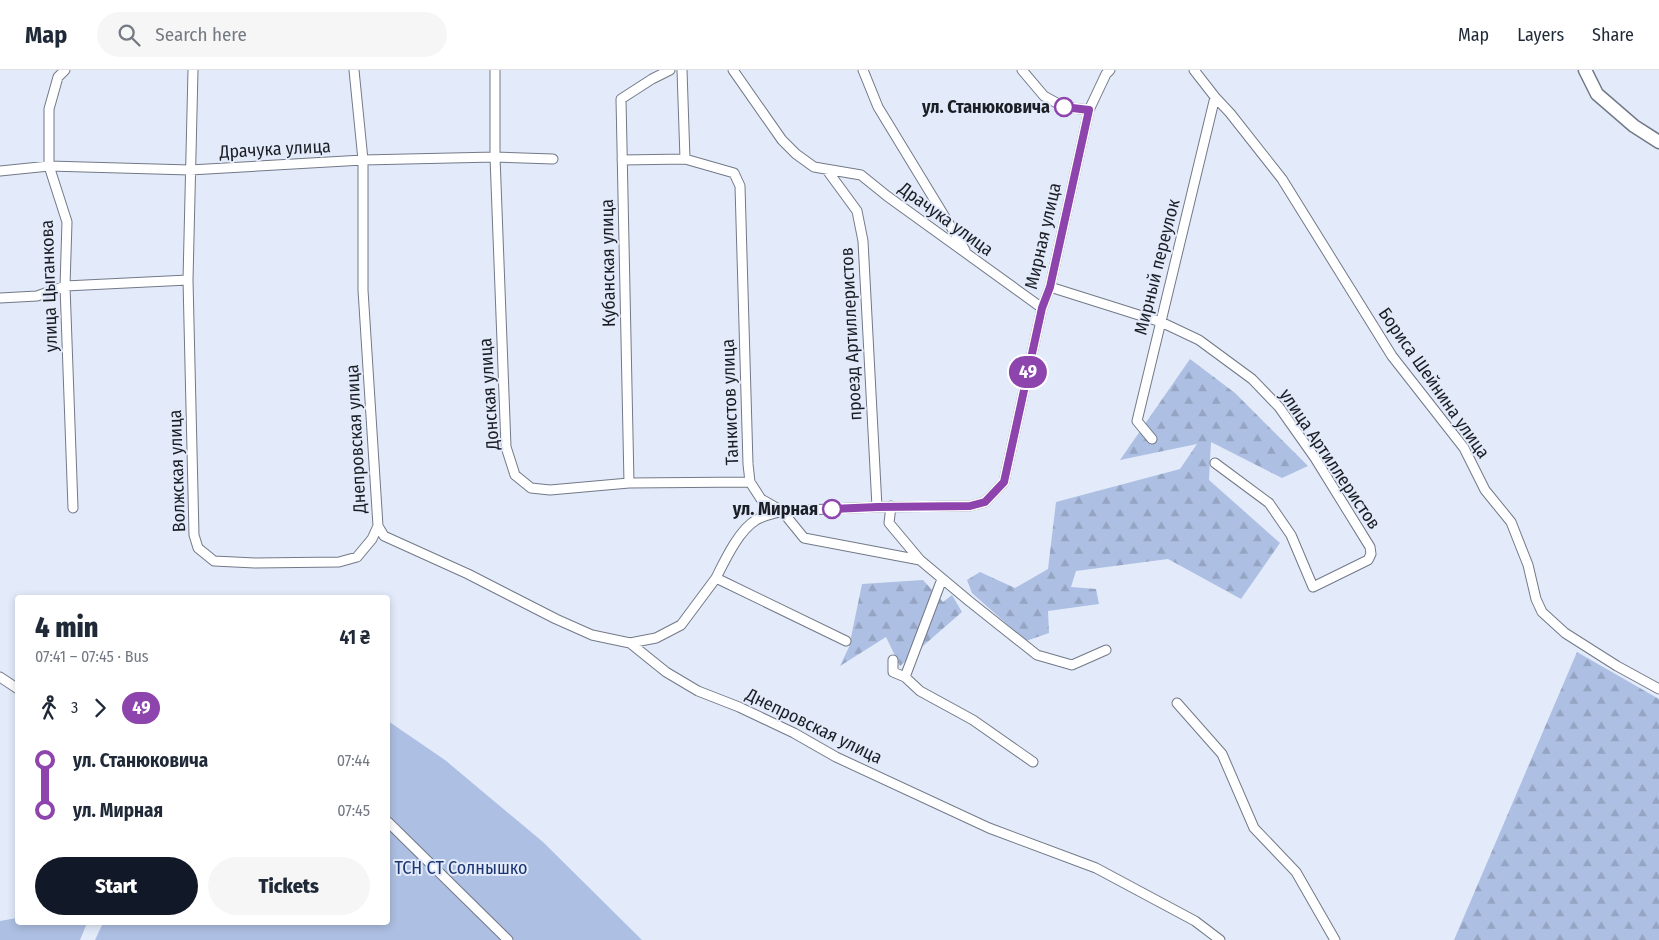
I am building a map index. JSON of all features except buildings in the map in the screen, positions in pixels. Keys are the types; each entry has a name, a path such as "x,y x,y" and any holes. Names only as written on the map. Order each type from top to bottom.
{"main road":[{"path":"1585,70 1597,94 1634,126 1659,142"}],"street":[{"name":"улица Цыганкова","path":"65,70 58,77 49,109 49,166 67,222 65,286 73,508"},
{"name":"Волжская улица","path":"193,70 188,280 194,536 198,548 214,561 256,563 340,562 357,557 372,539 378,526"},
{"name":"Днепровская улица","path":"354,70 363,160 363,290 378,526 384,536 468,574 556,619 592,635 630,643 656,638 680,625 716,578"},
{"name":"Донская улица","path":"495,70 495,157 506,447 515,475 531,488 550,490 628,483 750,482"},
{"name":"Кубанская улица","path":"628,483 621,100 652,79 670,70"},
{"path":"622,160 686,159 682,70"},
{"path":"733,70 789,148 814,167 826,170"},
{"path":"863,70 878,107 967,254"},
{"path":"1022,70 1044,96 1064,107 1089,110"},
{"name":"Мирная улица","path":"782,511 890,506 970,506 985,502 1004,482 1042,308 1050,287 1089,110 1106,74 1110,70"},
{"name":"Бориса Шейнина улица","path":"1194,70 1282,179 1392,356 1464,448 1485,490 1511,522 1528,565 1536,599 1542,612 1565,633 1617,666 1659,689"},
{"name":"Мирный переулок","path":"1152,439 1137,421 1215,97"},
{"name":"Драчука улица","path":"0,171 49,166 190,170 363,160 495,157 553,159"},
{"name":"Танкистов улица","path":"686,159 734,173 740,186 747,454 750,482 761,499 782,511"},
{"name":"Драчука улица","path":"826,170 861,175 887,196 1042,308"},
{"name":"проезд Артиллеристов","path":"826,170 857,211 863,241 877,507"},
{"path":"0,298 37,296 65,286 188,280"},
{"name":"улица Артиллеристов","path":"1050,287 1161,322 1199,340 1252,379 1279,407 1315,458 1370,547 1371,554 1368,560 1312,588 1291,535 1269,503 1215,462"},
{"path":"890,506 889,522 920,560 1037,655 1072,665 1106,650"},
{"path":"846,641 716,578 728,556 748,527 757,519 782,511 804,538 920,560"},
{"path":"904,677 942,579"},
{"name":"Днепровская улица","path":"630,643 666,672 698,690 794,733 836,756 989,828 1096,868 1195,921 1220,940"},
{"path":"893,660 893,672 904,677 920,690 973,720 1033,762"},
{"path":"0,677 15,687"},
{"path":"1177,702 1222,754 1254,828 1296,872 1336,940"},
{"path":"390,824 508,940"}],"green space":[{"path":"1190,359 1235,393 1308,466 1282,478 1211,442 1209,480 1280,543 1241,599 1168,559 1076,571 1071,587 1096,589 1099,604 1048,611 1049,633 1026,641 972,593 967,580 980,572 1015,588 1048,569 1056,502 1180,469 1197,444 1120,460"},
{"path":"923,580 943,602 952,595 962,612 900,666 886,637 840,666 849,647 862,584"},
{"path":"1577,652 1659,699 1659,940 1454,940"},
{"name":"ТСН СТ Солнышко","path":"390,722 445,760 543,842 642,940 95,940 102,925 390,925"},
{"path":"15,918 15,925 86,925 80,940 0,940 0,921"}],"bus line":[{"name":"49","path":"832,509 970,506 985,502 1004,482 1042,308 1050,287 1089,110 1064,107"}],"place":[{"name":"ул. Станюковича","path":"1064,107"},
{"name":"ул. Мирная","path":"832,509"}]}
